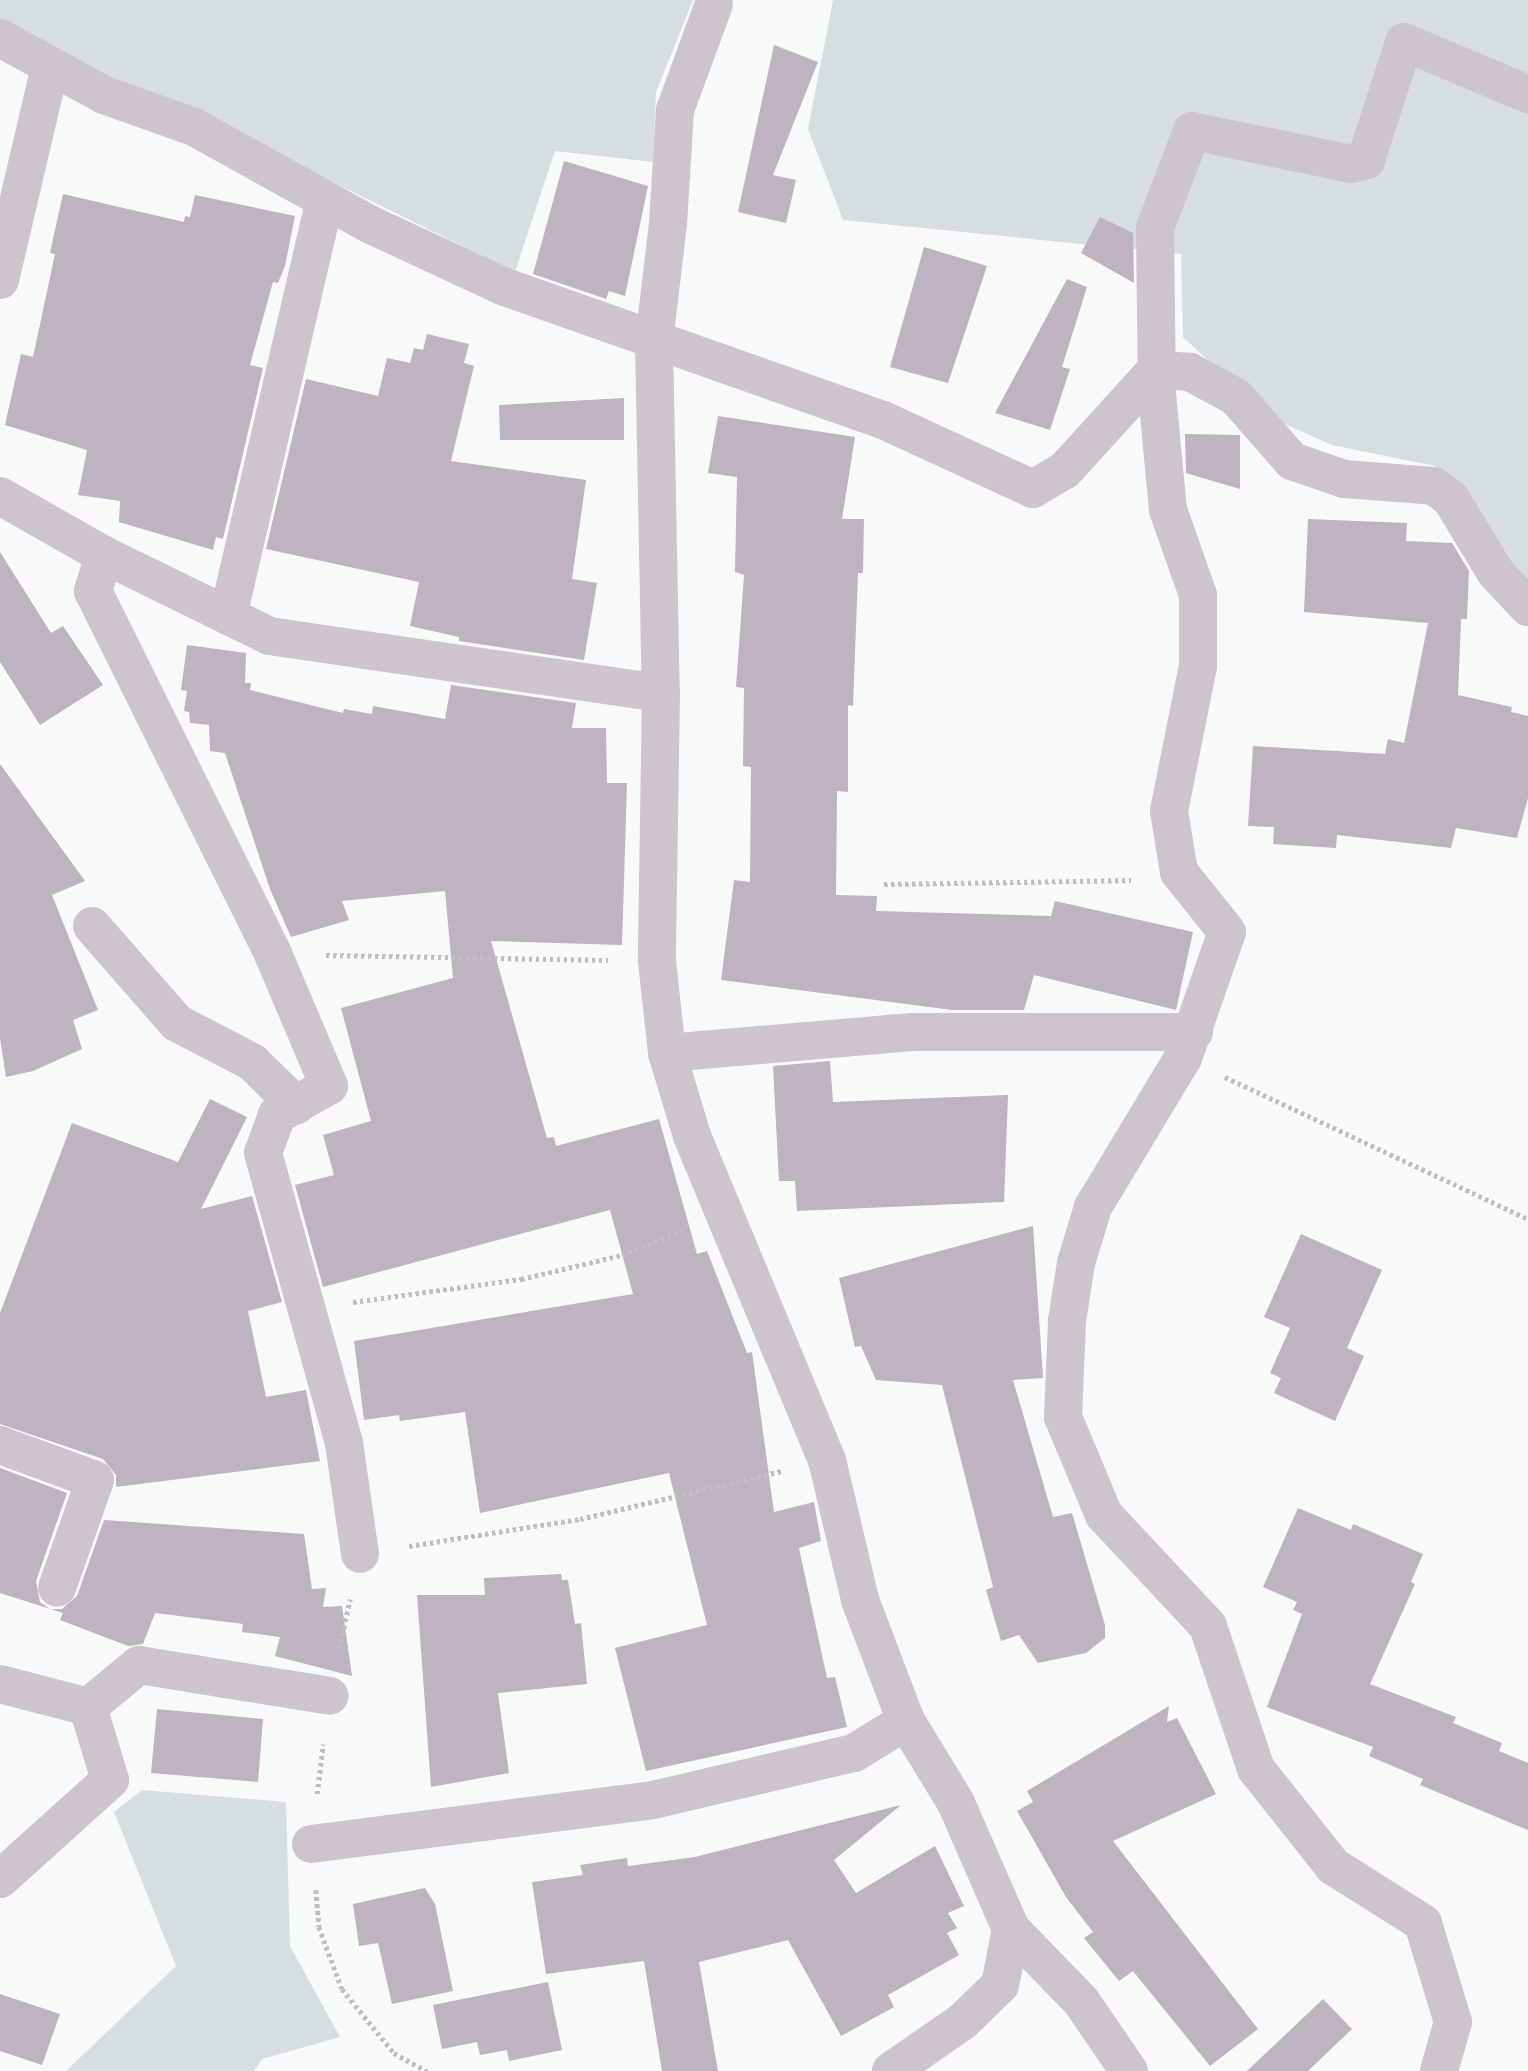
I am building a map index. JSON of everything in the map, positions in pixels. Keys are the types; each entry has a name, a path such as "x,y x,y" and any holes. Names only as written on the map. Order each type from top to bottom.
{"street":[{"path":"714,4 675,110 671,188 654,341 661,693 657,961 667,1053 692,1136 827,1460 860,1600 906,1721 956,1803 1011,1929 1081,2001 1129,2071"},
{"path":"0,38 104,95 194,127 325,200 505,287 883,420 1032,489 1065,470 1156,370"},
{"path":"1439,2071 1453,2022 1423,1923 1332,1866 1256,1769 1208,1626 1104,1515 1063,1417 1067,1321 1076,1263 1093,1207 1188,1045 1227,932 1179,872 1169,811 1198,666 1198,595 1168,510 1156,370 1155,228 1192,131 1352,164 1366,160 1404,42 1528,94"},
{"path":"0,280 50,66"},
{"path":"228,616 325,200"},
{"path":"1156,370 1190,372 1236,397 1292,461 1343,479 1434,486 1451,499 1496,573 1528,607"},
{"path":"0,496 104,555 269,636 661,693"},
{"path":"104,555 93,591 273,954 329,1087 277,1115 263,1153 303,1306 344,1443 360,1554"},
{"path":"92,926 177,1023 252,1062 296,1105"},
{"path":"667,1053 912,1032 1188,1045"},
{"path":"0,1445 95,1480 57,1588"},
{"path":"88,1707 139,1665 330,1696"},
{"path":"0,1684 88,1707"},
{"path":"0,1879 110,1780 88,1707"},
{"path":"311,1844 653,1800 854,1753 906,1721"},
{"path":"891,2071 963,2021 1000,1985 1011,1929"}],"path":[{"path":"884,884 1184,879"},
{"path":"273,954 657,961"},
{"path":"1188,1045 1528,1219"},
{"path":"303,1306 386,1300 521,1279 622,1255 723,1214"},
{"path":"360,1554 580,1519 827,1460"}],"shaded area":[{"path":"0,0 693,0 656,92 653,162 555,151 515,272 298,165 113,82 0,21"},
{"path":"833,0 1528,0 1528,583 1514,579 1435,466 1332,445 1269,417 1183,337 1181,254 843,220 808,129"},
{"path":"142,1790 286,1802 290,1946 340,2037 262,2059 254,2071 66,2071 176,1966 114,1812"}],"building":[{"path":"774,45 818,62 773,175 796,180 786,223 738,212"},
{"path":"564,161 648,186 625,296 609,291 606,299 533,274"},
{"path":"63,194 184,222 185,216 190,217 195,195 295,216 285,266 278,283 273,282 250,365 263,368 223,539 216,537 213,550 119,522 120,501 78,495 87,450 5,425 21,354 33,357 55,254 50,253"},
{"path":"1100,217 1133,233 1134,283 1081,253"},
{"path":"924,247 987,266 948,383 890,367"},
{"path":"1067,279 1087,287 1062,367 1070,369 1050,430 995,413"},
{"path":"427,334 469,344 464,363 474,366 451,461 586,480 572,579 597,583 584,660 459,641 459,637 410,626 419,582 266,549 306,379 378,396 387,358 410,363 414,348 423,350"},
{"path":"624,398 624,440 500,440 499,405"},
{"path":"718,416 855,437 842,519 864,519 863,573 858,573 853,706 848,705 848,792 837,791 836,895 877,896 876,911 1051,916 1055,901 1193,932 1176,1010 1034,975 1024,1010 952,1010 721,980 734,880 750,882 751,767 743,766 744,688 736,687 744,575 735,572 737,477 708,473"},
{"path":"1185,434 1240,435 1240,489 1186,473"},
{"path":"1308,519 1407,523 1406,541 1452,543 1469,571 1467,619 1461,619 1458,695 1512,707 1511,712 1528,716 1528,798 1517,838 1456,828 1451,848 1337,835 1336,848 1273,844 1274,827 1248,826 1253,746 1385,754 1388,739 1404,743 1428,623 1304,612"},
{"path":"0,552 51,633 63,626 103,685 40,725 0,662"},
{"path":"187,645 246,653 245,683 251,683 250,690 343,713 344,709 372,714 373,706 445,719 451,685 576,703 572,728 606,728 607,783 627,783 622,945 491,941 547,1138 554,1137 556,1146 659,1119 697,1254 707,1251 747,1353 752,1352 774,1512 814,1502 821,1541 799,1548 827,1678 835,1677 847,1727 646,1771 615,1648 707,1625 669,1473 480,1513 465,1412 400,1421 399,1415 364,1420 354,1341 633,1294 610,1210 323,1287 295,1185 334,1175 323,1135 371,1121 341,1008 453,978 445,891 342,901 349,920 291,937 270,889 225,753 210,751 209,725 190,723 189,712 184,711 187,691 181,690"},
{"path":"0,764 85,881 52,895 98,1010 73,1020 82,1049 33,1071 6,1077 0,1038"},
{"path":"830,1061 833,1102 1008,1095 1004,1202 797,1211 795,1181 779,1181 773,1066"},
{"path":"210,1099 247,1117 201,1209 252,1196 282,1302 248,1311 266,1397 306,1390 320,1461 116,1487 116,1475 103,1459 0,1424 0,1313 72,1123 178,1162"},
{"path":"1033,1226 1043,1378 1013,1380 1053,1517 1072,1513 1105,1625 1105,1638 1086,1653 1038,1663 1019,1635 1001,1641 986,1590 993,1587 942,1385 876,1380 861,1346 855,1347 839,1278"},
{"path":"1301,1234 1382,1270 1347,1348 1364,1356 1335,1421 1274,1393 1281,1378 1270,1373 1290,1328 1264,1317"},
{"path":"0,1468 67,1493 36,1581 40,1602 50,1609 0,1593"},
{"path":"1298,1508 1351,1530 1353,1524 1423,1554 1411,1582 1415,1584 1370,1684 1456,1717 1453,1723 1502,1743 1499,1751 1528,1763 1528,1830 1420,1785 1423,1779 1369,1756 1373,1747 1267,1707 1302,1614 1293,1610 1297,1602 1263,1587"},
{"path":"104,1520 304,1534 312,1589 326,1588 323,1607 342,1606 352,1676 275,1656 280,1637 242,1632 243,1624 155,1613 143,1644 128,1646 60,1620 63,1613 50,1609 62,1609 77,1596"},
{"path":"561,1574 562,1580 568,1580 575,1624 581,1623 587,1684 498,1693 509,1773 431,1787 417,1595 485,1595 484,1578"},
{"path":"1169,1706 1167,1722 1177,1718 1216,1794 1113,1841 1258,2029 1210,2066 1133,1971 1119,1981 1084,1938 1093,1932 1066,1897 1017,1811 1033,1802 1027,1791"},
{"path":"157,1709 263,1719 258,1782 151,1773"},
{"path":"901,1805 834,1860 856,1893 935,1846 964,1906 948,1913 957,1928 947,1933 959,1955 888,1995 894,2007 841,2036 788,1940 699,1962 718,2071 662,2071 644,1961 546,1974 532,1882 583,1875 580,1865 627,1858 628,1866 695,1857"},
{"path":"425,1888 435,1904 453,1991 392,2004 378,1943 359,1946 353,1904"},
{"path":"548,1982 562,2050 509,2061 507,2050 480,2055 477,2042 442,2049 433,2005"},
{"path":"0,1994 60,2014 42,2065 0,2051"},
{"path":"1323,1999 1352,2029 1308,2071 1247,2071"}]}
